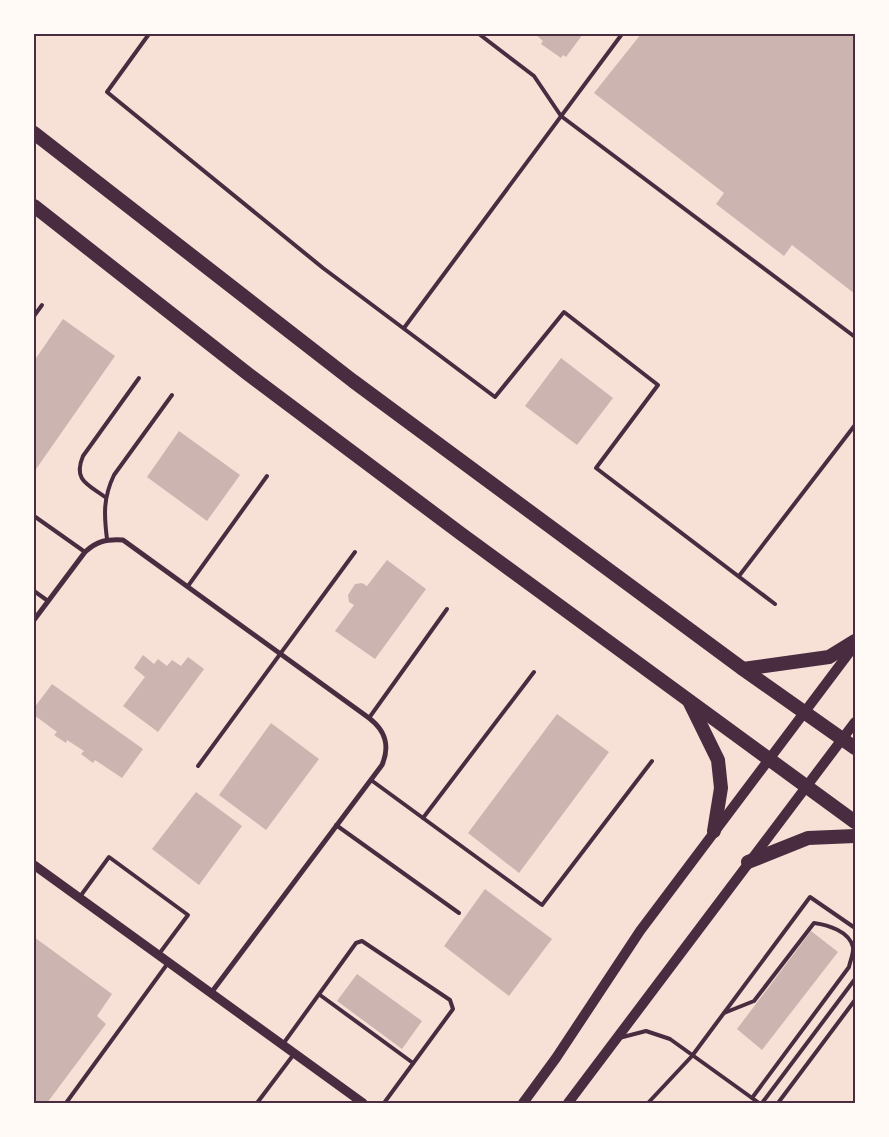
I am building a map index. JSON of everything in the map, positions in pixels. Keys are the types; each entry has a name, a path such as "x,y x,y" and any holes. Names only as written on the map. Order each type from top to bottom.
{"highway":[{"path":"34,133 353,381 743,668 855,748"},
{"path":"34,206 248,374 855,822"},
{"path":"743,668 830,657 855,640"},
{"path":"689,700 718,760 720,788 714,831"},
{"path":"748,862 808,838 855,836"}],"main road":[{"path":"523,1103 556,1058 640,931 768,758 855,645"},
{"path":"568,1103 855,722"}],"street":[{"path":"34,620 85,552 93,545 107,539 122,540 369,718 379,727 386,740 386,756 371,780 210,993"},
{"path":"34,865 363,1103"}],"lane":[{"path":"149,34 107,92 323,268 495,397 564,312 658,385 596,468 775,604"},
{"path":"479,34 534,76 561,116 855,337"},
{"path":"404,328 622,34"},
{"path":"34,316 42,305"},
{"path":"105,497 83,481 79,467 83,456 139,378"},
{"path":"107,539 104,509 105,497 114,475 172,395"},
{"path":"739,576 855,425"},
{"path":"188,586 267,476"},
{"path":"34,516 85,552"},
{"path":"198,766 355,552"},
{"path":"34,590 48,601"},
{"path":"369,718 447,609"},
{"path":"423,818 534,672"},
{"path":"371,780 542,905 652,761"},
{"path":"336,825 459,913"},
{"path":"78,898 110,857 188,915 158,956"},
{"path":"648,1103 692,1056 810,897 855,928"},
{"path":"724,1013 754,1001 814,923 829,926 855,943"},
{"path":"752,1098 849,967 854,948 848,937"},
{"path":"282,1045 356,944 362,941 450,1000 453,1009 384,1103"},
{"path":"66,1103 168,963"},
{"path":"617,1039 646,1031 670,1039 760,1103 855,979"},
{"path":"320,995 413,1063"},
{"path":"778,1103 855,1000"},
{"path":"257,1103 294,1054"}],"building":[{"path":"535,34 583,34 566,57 563,55 561,58 541,44 543,41"},
{"path":"641,34 855,34 855,294 792,245 784,256 716,204 724,193 594,93"},
{"path":"63,319 115,356 34,472 34,361"},
{"path":"561,358 613,398 577,445 525,406"},
{"path":"179,431 240,475 207,521 147,477"},
{"path":"387,560 426,589 375,659 335,631 354,605 349,602 348,595 355,584 362,583 367,586"},
{"path":"143,655 154,664 158,659 167,666 172,660 181,666 188,657 204,669 158,732 123,706 145,677 134,668"},
{"path":"52,684 143,749 122,778 95,760 93,763 81,754 84,751 67,740 66,743 54,735 57,732 34,715 34,708"},
{"path":"557,714 609,752 519,873 468,833"},
{"path":"271,723 319,759 266,830 219,795"},
{"path":"196,792 242,826 199,885 152,849"},
{"path":"485,889 552,939 509,996 444,946"},
{"path":"811,931 838,952 762,1050 737,1029"},
{"path":"34,937 112,994 97,1016 106,1024 47,1103 34,1103"},
{"path":"357,974 422,1021 402,1049 337,1001"}]}
